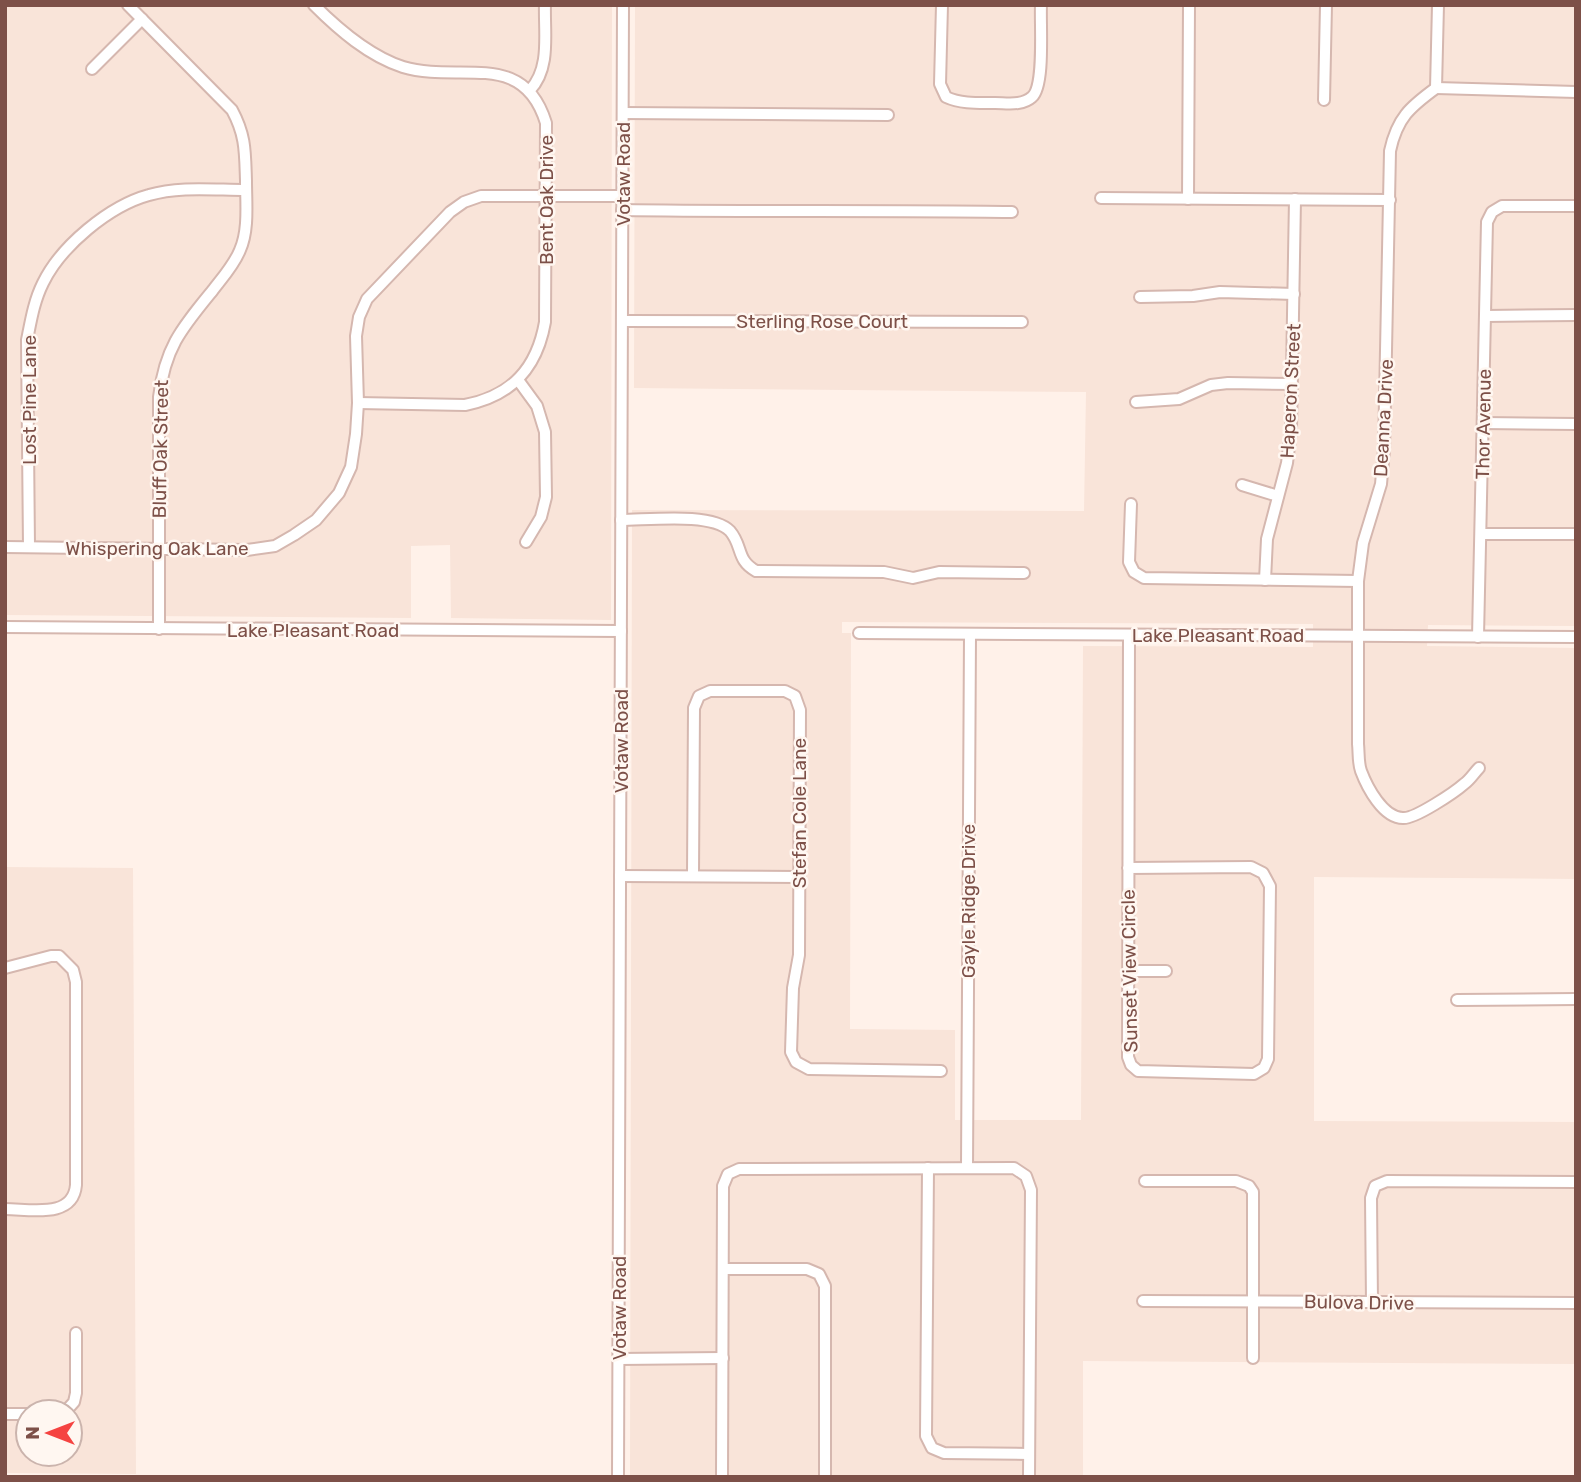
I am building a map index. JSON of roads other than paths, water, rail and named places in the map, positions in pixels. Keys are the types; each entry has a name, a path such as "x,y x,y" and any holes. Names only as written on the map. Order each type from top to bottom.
{"street":[{"name":"Bluff Oak Street","path":"128,5 232,110 242,127 246,144 246,226 242,248 231,267 183,327 169,350 162,371 159,397 159,629"},
{"path":"314,5 346,35 401,66 421,71 506,76 530,90 539,81 544,66 545,5"},
{"name":"Votaw Road","path":"618,1477 623,5"},
{"path":"942,5 940,85 946,97 964,103 1014,104 1035,95 1039,83 1041,5"},
{"path":"1188,198 1189,5"},
{"path":"1324,100 1326,5"},
{"path":"1438,5 1436,88 1576,92"},
{"path":"92,69 142,19"},
{"name":"Deanna Drive","path":"1436,88 1405,113 1394,133 1390,151 1384,450 1381,484 1363,543 1358,581 1358,744 1360,769 1381,806 1395,817 1410,817 1465,784 1479,768"},
{"name":"Bent Oak Drive","path":"358,403 465,405 482,402 501,394 518,380 533,359 542,342 545,322 546,123 542,109 530,90"},
{"path":"623,113 888,115"},
{"name":"Lost Pine Lane","path":"29,547 27,340 33,308 44,281 62,254 100,219 120,205 149,194 246,190"},
{"name":"Whispering Oak Lane","path":"5,547 247,550 275,546 316,520 339,493 351,467 358,403 356,336 359,317 367,299 450,212 464,202 481,196 622,196"},
{"path":"1101,198 1390,200"},
{"name":"Haperon Street","path":"1265,580 1267,539 1287,463 1292,384 1295,199"},
{"name":"Thor Avenue","path":"1478,637 1487,222 1492,212 1502,206 1576,206"},
{"path":"622,210 769,213 866,210 1012,212"},
{"path":"1140,297 1193,296 1220,292 1294,294"},
{"path":"1486,316 1576,316"},
{"name":"Sterling Rose Court","path":"622,321 1022,322"},
{"path":"518,380 537,406 545,432 546,497 541,517 526,542"},
{"path":"1136,402 1179,399 1211,385 1227,383 1292,384"},
{"path":"1483,424 1576,424"},
{"path":"1242,485 1278,496"},
{"path":"1131,504 1129,562 1134,572 1144,578 1358,581"},
{"path":"621,520 705,520 719,523 730,531 747,566 756,571 884,572 913,578 939,572 1024,573"},
{"path":"1481,534 1576,534"},
{"name":"Lake Pleasant Road","path":"5,627 621,631"},
{"name":"Lake Pleasant Road","path":"859,633 1576,637"},
{"name":"Gayle Ridge Drive","path":"967,1168 970,635"},
{"name":"Sunset View Circle","path":"1128,867 1251,867 1263,873 1270,886 1268,1059 1264,1068 1254,1074 1138,1072 1128,1057 1128,867 1129,635"},
{"name":"Stefan Cole Lane","path":"693,877 694,708 699,696 710,691 785,691 795,696 800,709 799,955 793,988 792,1052 796,1062 809,1069 941,1071"},
{"path":"620,876 798,877"},
{"path":"5,968 59,956 73,970 76,982 74,1199 56,1209 5,1209"},
{"path":"1128,971 1166,971"},
{"path":"1457,1000 1576,999"},
{"path":"722,1477 723,1186 728,1174 739,1168 1014,1168 1026,1176 1031,1190 1029,1477"},
{"path":"928,1168 926,1436 932,1448 944,1453 1030,1454"},
{"path":"1145,1181 1236,1181 1249,1185 1255,1202 1253,1358"},
{"path":"1372,1303 1371,1198 1375,1186 1387,1181 1576,1182"},
{"path":"723,1269 807,1269 819,1274 825,1286 825,1477"},
{"name":"Bulova Drive","path":"1143,1301 1576,1303"},
{"path":"75,1398 76,1333"},
{"path":"619,1359 723,1358"}]}
